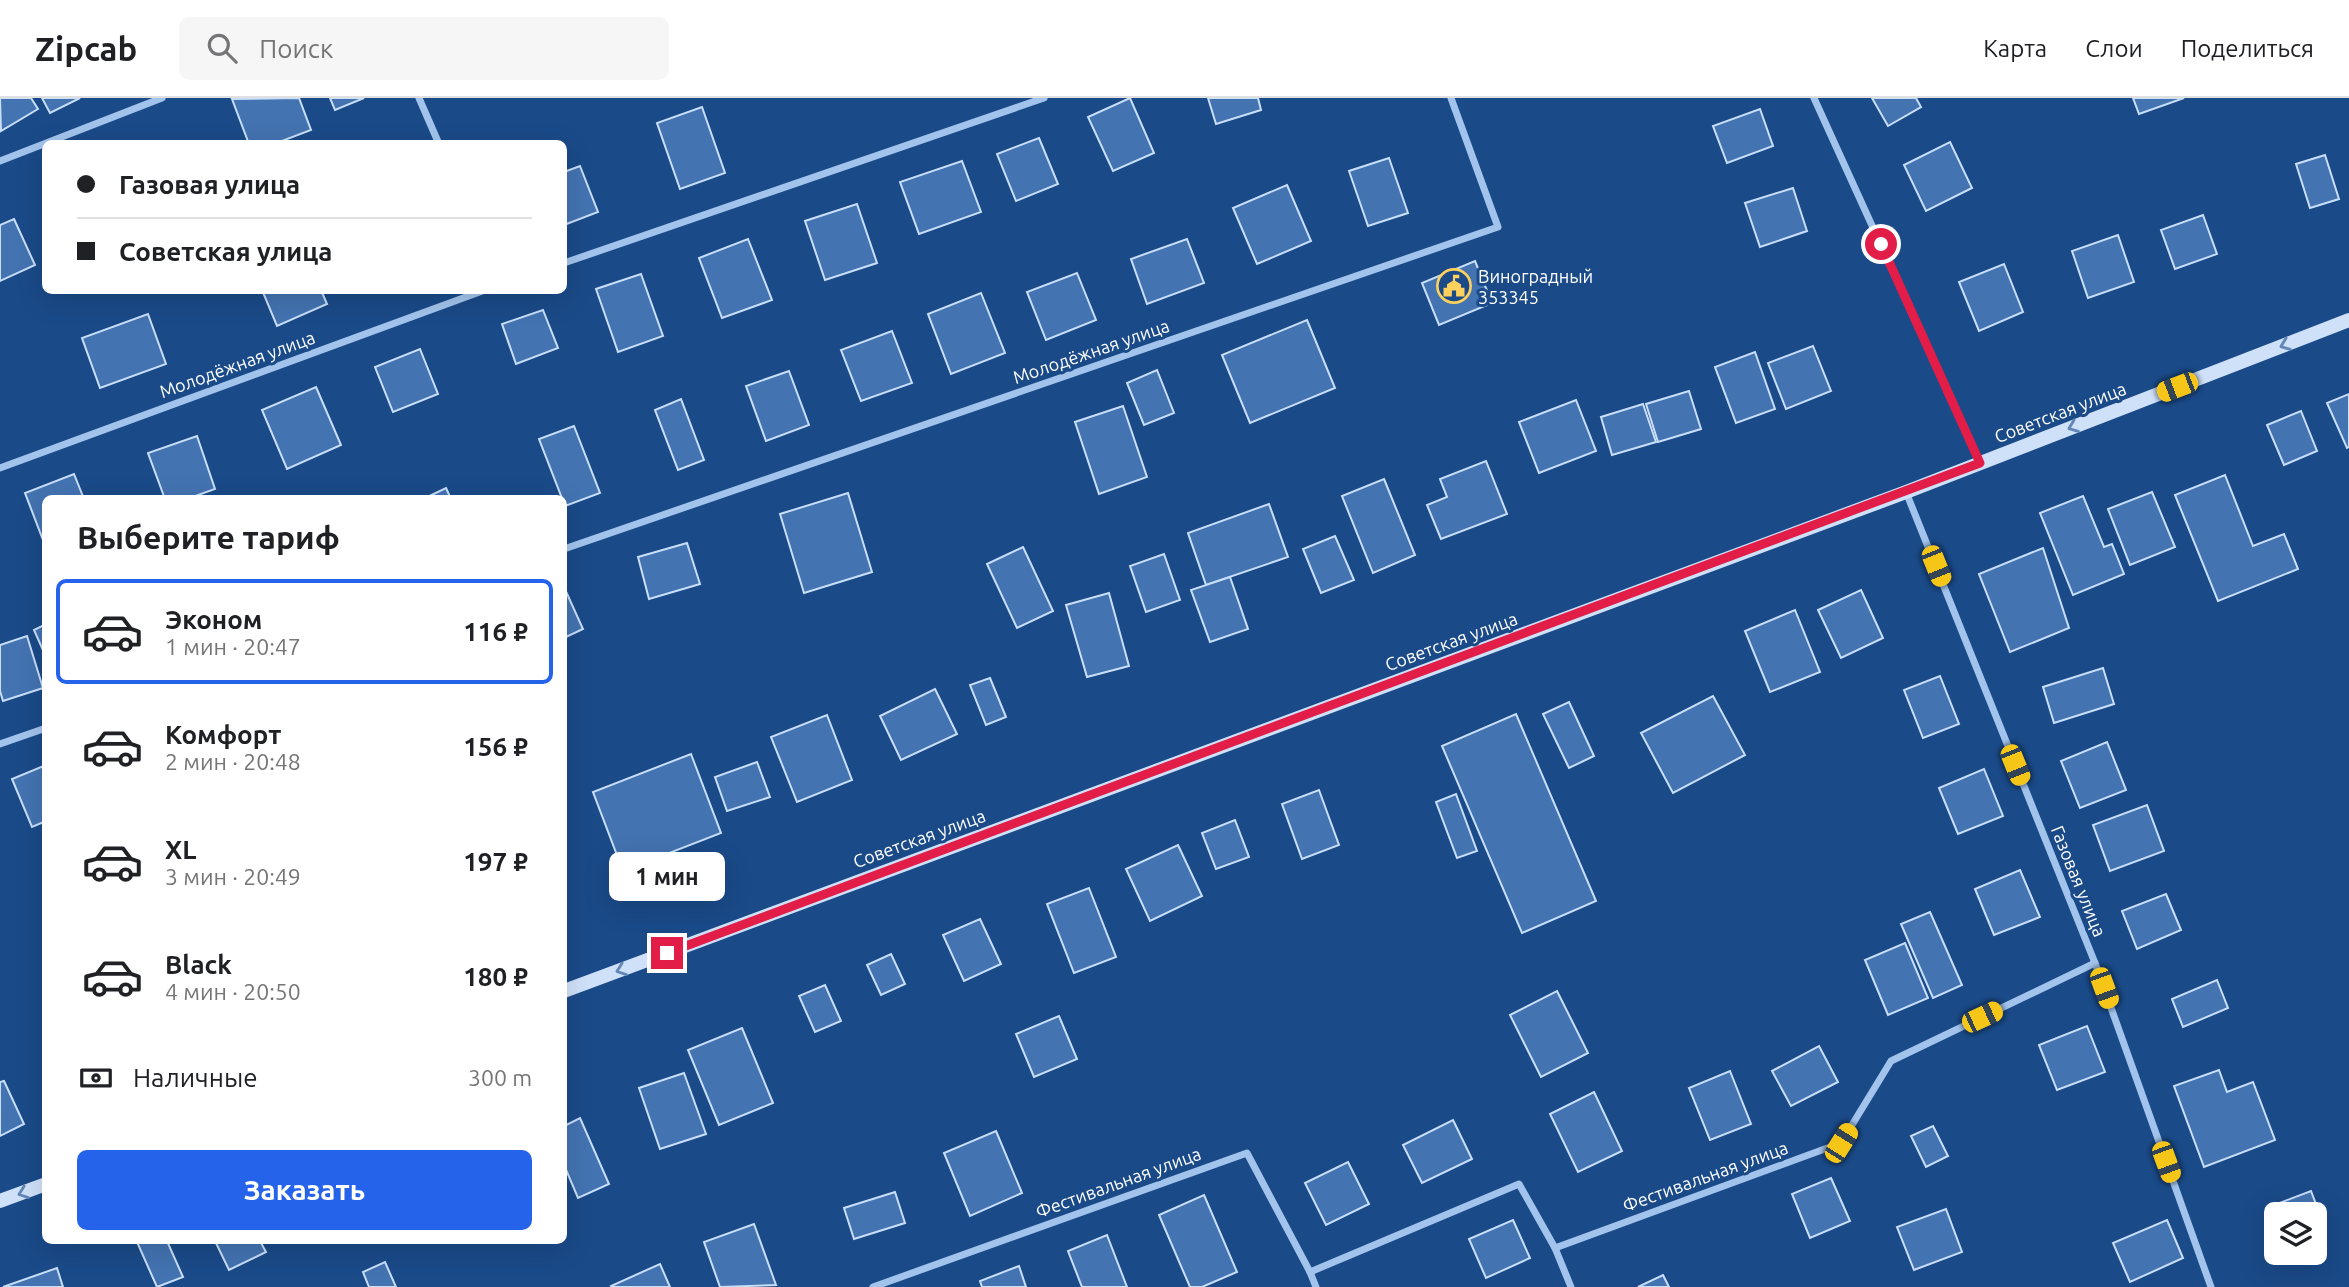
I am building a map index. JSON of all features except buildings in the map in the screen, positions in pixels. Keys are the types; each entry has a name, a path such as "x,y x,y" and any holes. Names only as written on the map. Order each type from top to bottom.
{"main road":[{"name":"Советская улица","path":"567,990 1906,492 2349,320"},
{"path":"0,1201 42,1185"}],"street":[{"path":"54,140 162,98"},
{"path":"419,98 437,140"},
{"path":"567,262 1044,98"},
{"name":"Молодёжная улица","path":"567,548 1498,227 1451,98"},
{"path":"1814,98 1980,463"},
{"path":"0,161 42,145"},
{"name":"Молодёжная улица","path":"0,468 474,294"},
{"name":"Газовая улица","path":"1906,492 2095,963 2211,1287"},
{"path":"0,744 42,729"},
{"name":"Фестивальная улица","path":"1555,1248 1841,1143 1891,1061 2095,963"},
{"name":"Фестивальная улица","path":"873,1287 1247,1153 1316,1287"},
{"path":"1310,1272 1519,1184 1555,1248 1572,1287"}],"place":[{"name":"Виноградный 353345","path":"1454,286"}],"route":[{"path":"667,953 1980,463 1881,244"}]}
